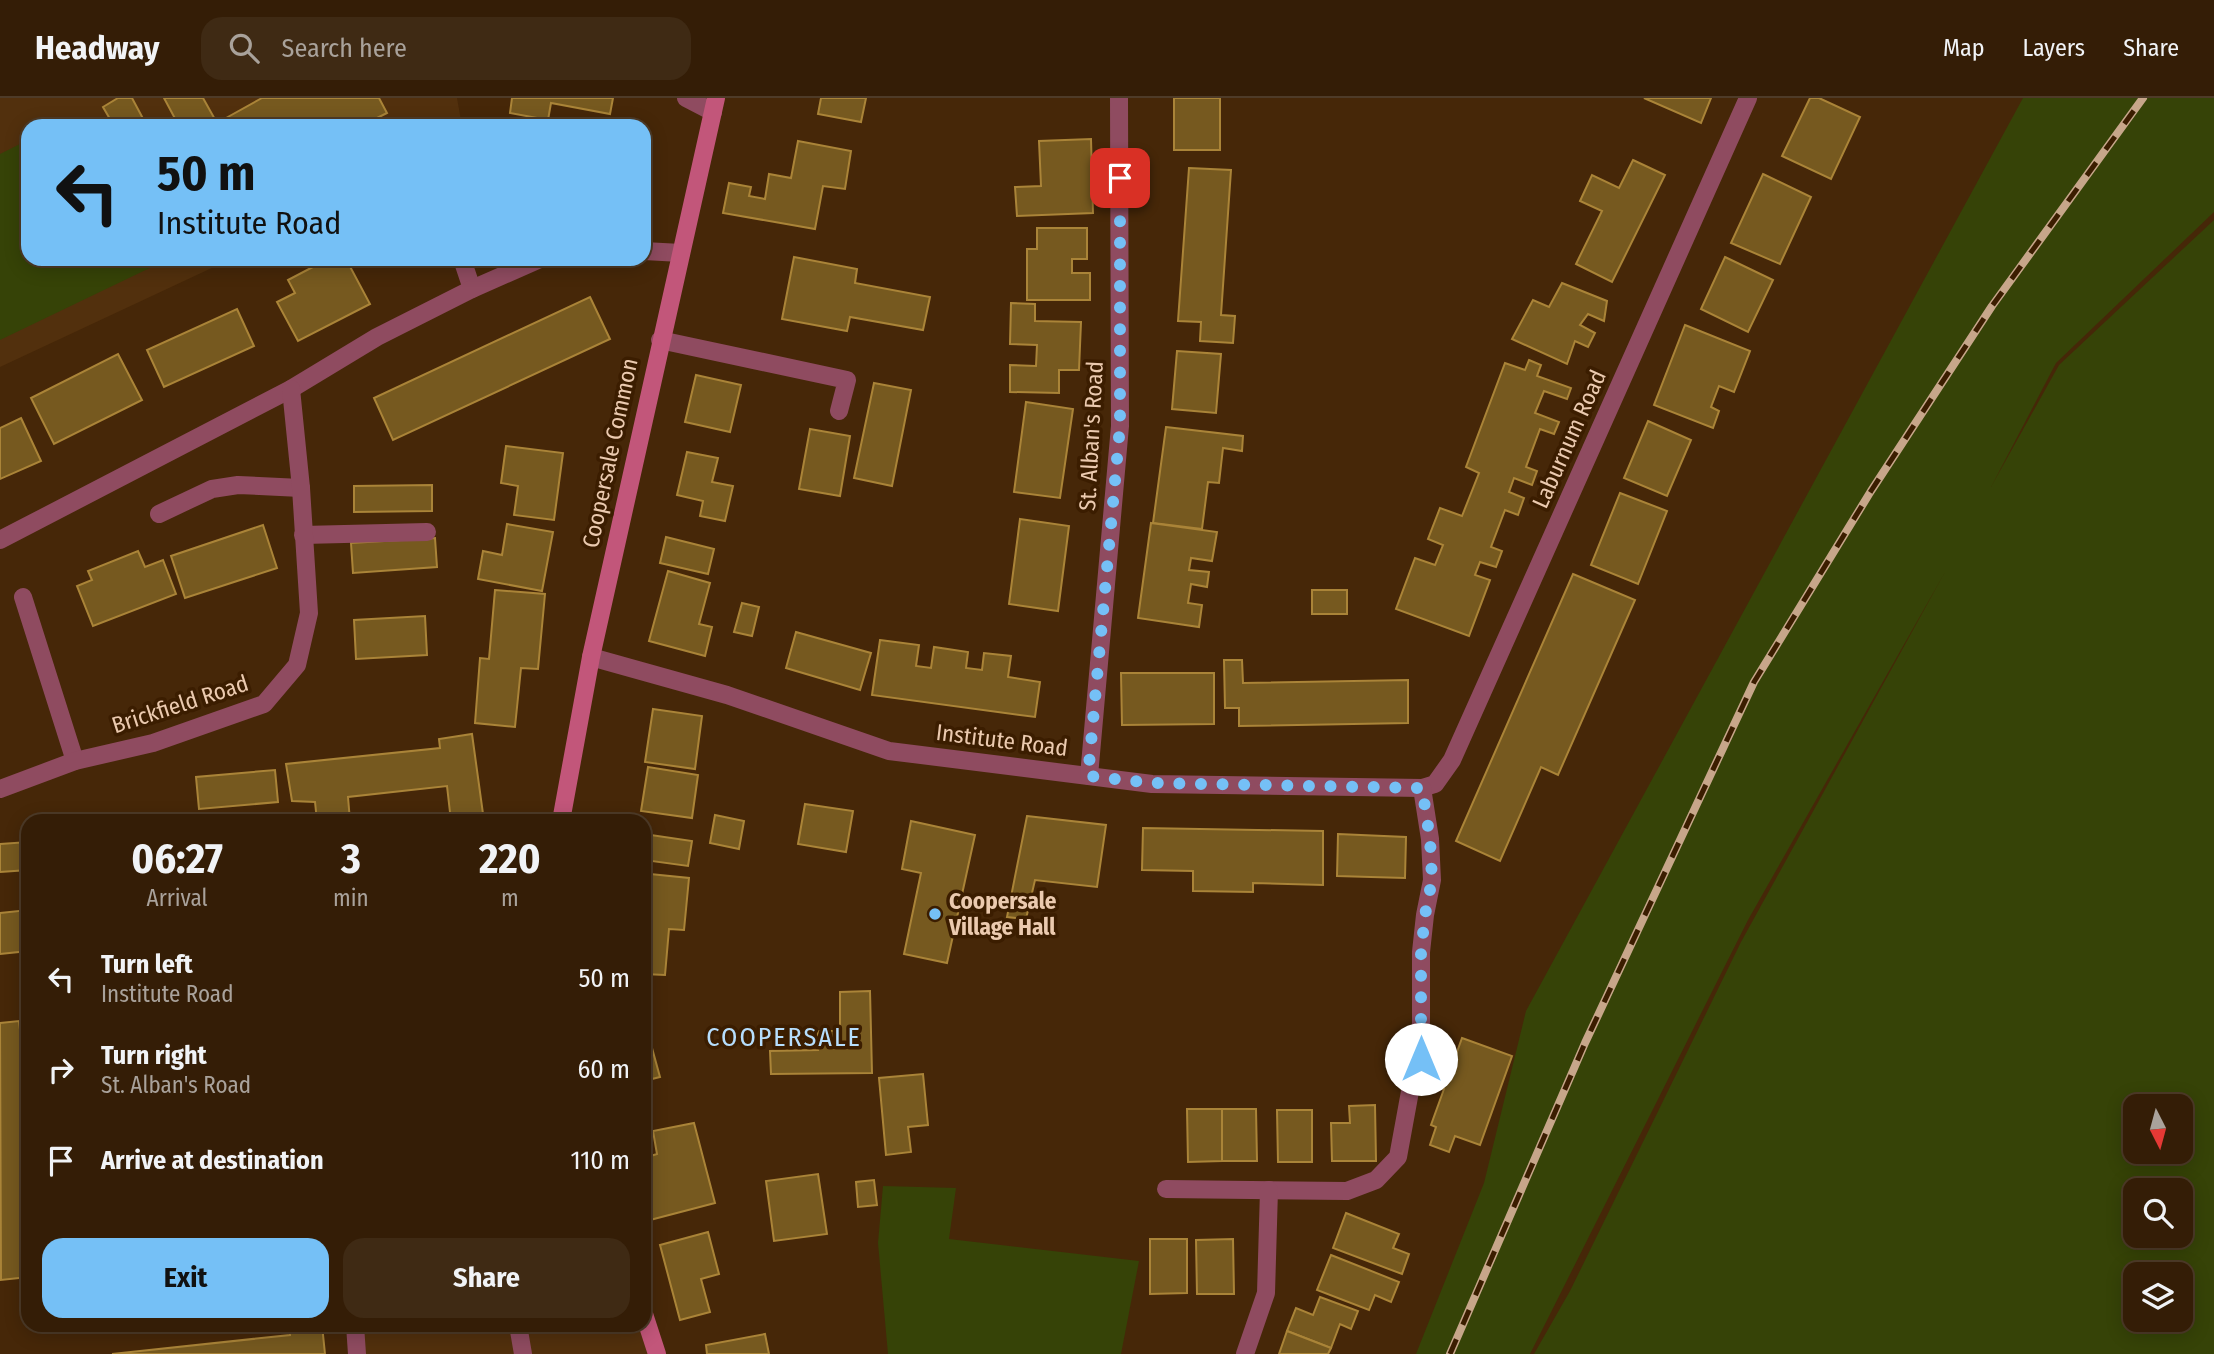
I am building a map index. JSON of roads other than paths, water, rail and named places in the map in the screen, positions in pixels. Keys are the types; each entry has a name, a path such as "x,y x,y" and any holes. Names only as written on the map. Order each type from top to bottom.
{"street":[{"path":"686,98 715,105"},
{"name":"St. Alban's Road","path":"1088,776 1120,426 1119,98"},
{"name":"Laburnum Road","path":"1422,788 1435,784 1452,760 1748,98"},
{"name":"Coopersale Common","path":"562,814 591,657 660,340 715,105"},
{"path":"651,251 681,253"},
{"path":"464,266 472,289"},
{"path":"0,540 291,389 377,337 524,266"},
{"path":"660,340 847,380 839,411"},
{"name":"Brickfield Road","path":"0,789 75,761 153,743 264,704 297,665 309,613 291,389"},
{"path":"159,514 212,489 238,485 301,488"},
{"path":"303,535 427,531"},
{"path":"23,597 75,761"},
{"name":"Institute Road","path":"591,657 727,695 888,751 1152,783 1422,788"},
{"path":"1166,1189 1347,1191 1376,1180 1398,1157 1411,1086 1421,1059 1421,952 1432,880 1430,839 1422,788"},
{"path":"1245,1354 1266,1293 1269,1190"},
{"path":"355,1332 357,1354"},
{"path":"519,1332 523,1354"},
{"path":"650,1332 657,1354"}],"railway":[{"path":"1450,1354 1585,1043 1754,682 1871,491 1992,306 2143,98"}],"place":[{"name":"Coopersale Village Hall","path":"935,914"}],"district":[{"name":"COOPERSALE","path":"784,1037"}]}
